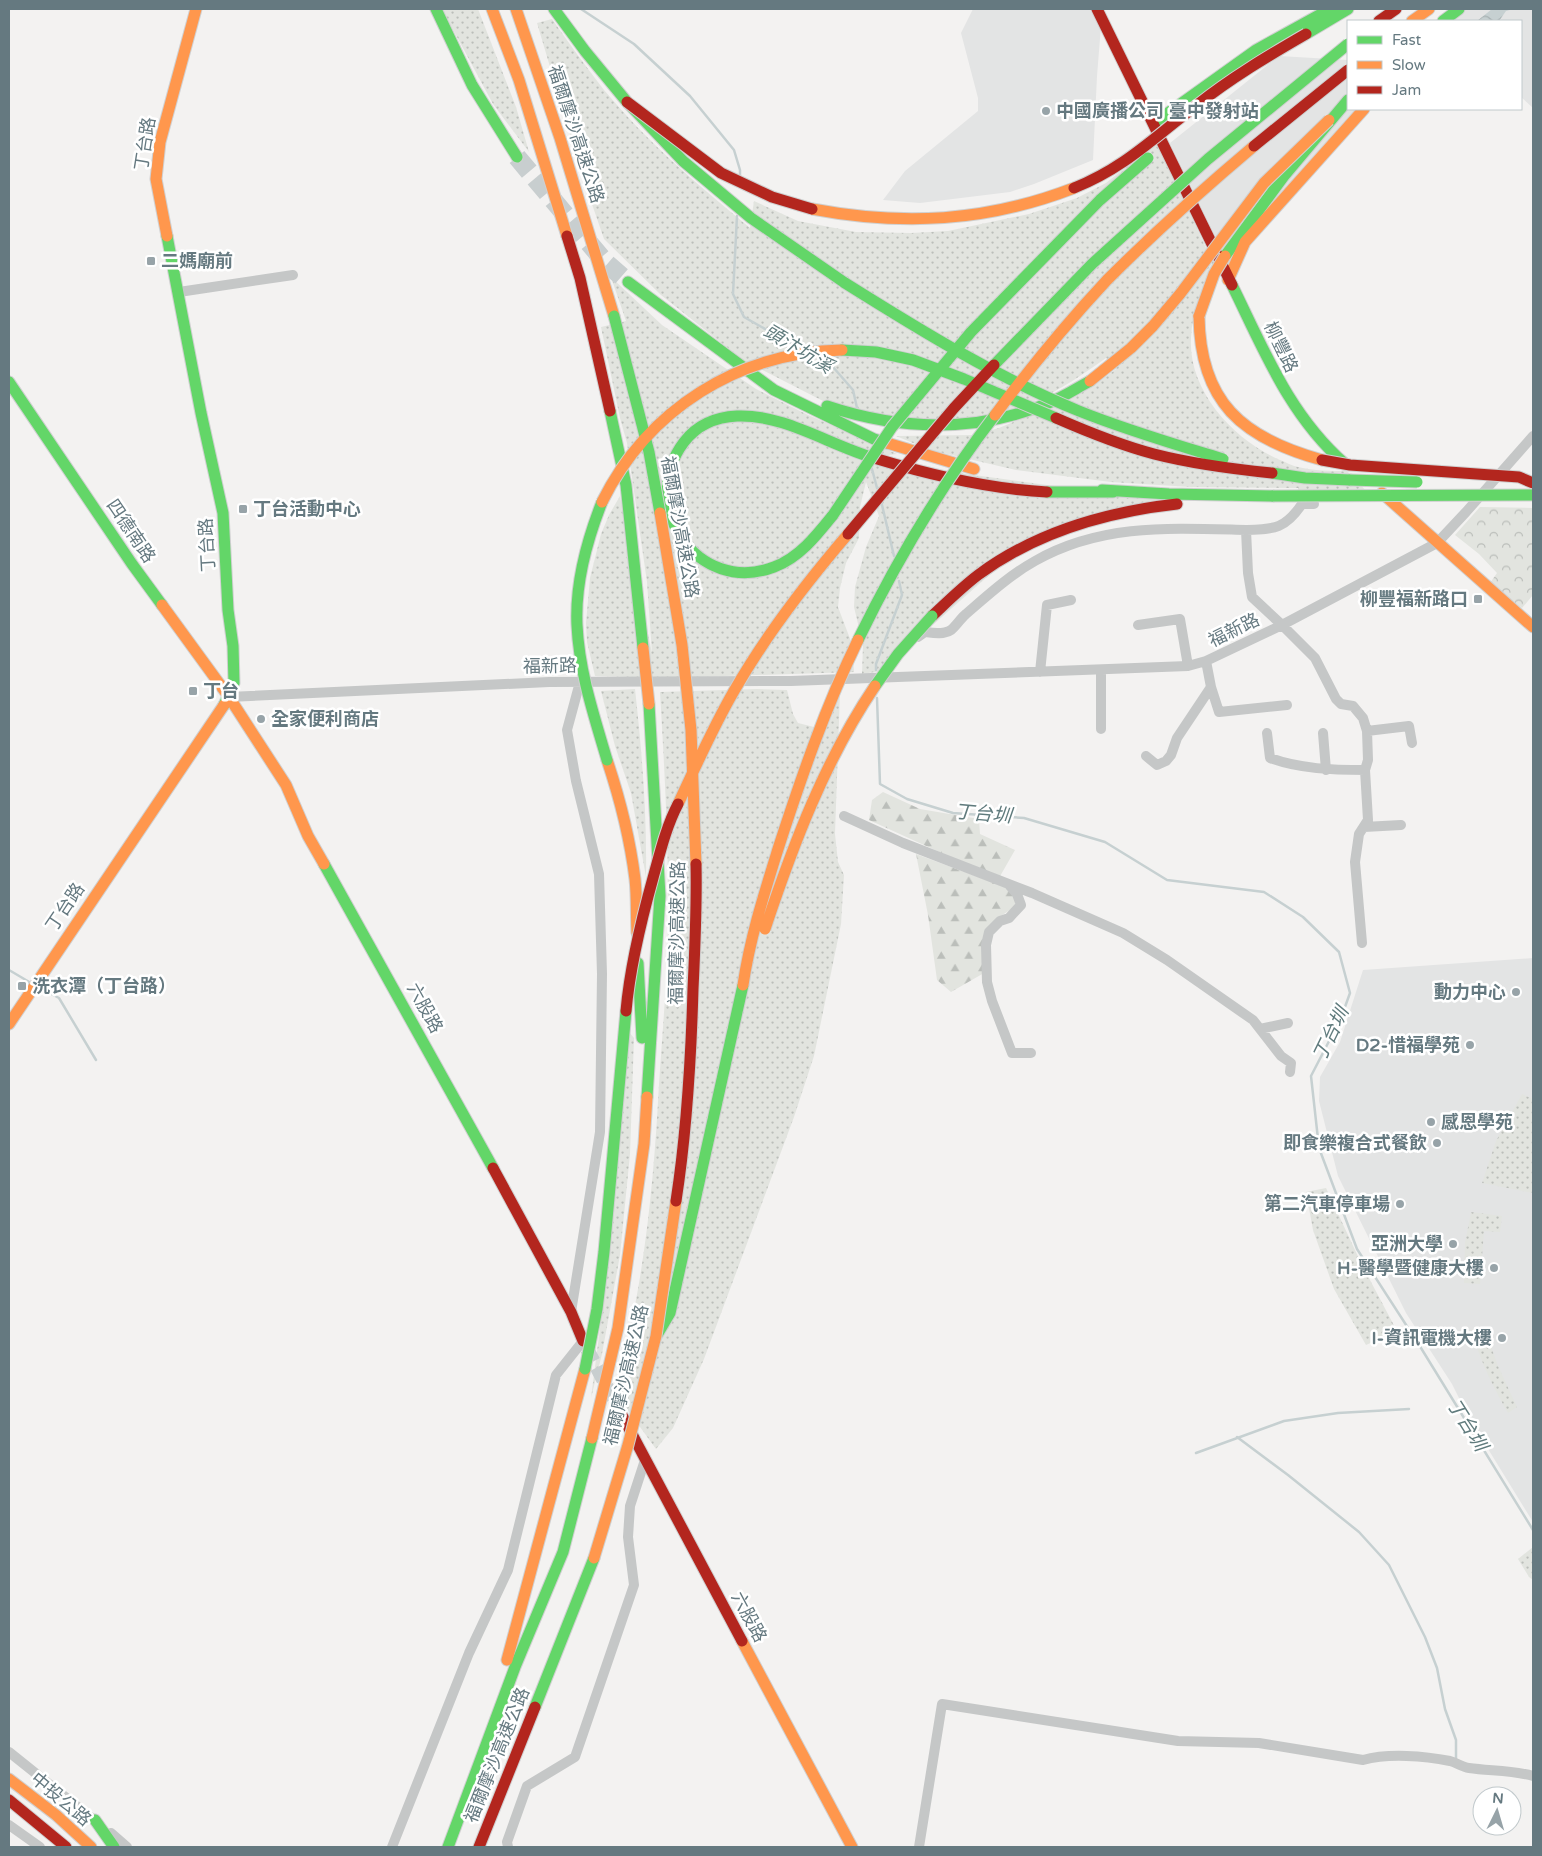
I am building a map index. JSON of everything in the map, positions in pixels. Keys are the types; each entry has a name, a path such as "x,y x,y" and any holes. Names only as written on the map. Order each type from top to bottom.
{"main road":[{"name":"丁台路","path":"9,1024 229,696 234,683 223,512 201,414 156,179 163,127 173,97 196,9"},
{"path":"436,9 472,85 516,157"},
{"name":"福爾摩沙高速公路","path":"479,1847 594,1558 628,1445 656,1336 684,1148 689,1088 697,896 691,730 682,645 649,452 614,316 560,138 516,9"},
{"path":"554,9 627,102 683,161 751,218 845,283 929,335 1060,403 1139,434 1272,473"},
{"name":"柳豐路","path":"1096,9 1154,123 1228,280 1282,388 1304,420 1331,452 1390,500 1533,627"},
{"path":"1154,123 1256,50 1331,9"},
{"path":"627,102 644,113 678,142 714,168 736,181 779,198 824,211 860,216 896,220 951,218 1020,206 1067,191 1099,176 1128,160 1192,108 1261,60 1348,9"},
{"path":"1380,20 1396,9"},
{"path":"1413,20 1429,9"},
{"path":"1430,20 1444,9"},
{"path":"1445,20 1459,9"},
{"name":"福爾摩沙高速公路","path":"448,1847 515,1667 564,1552 618,1328 644,1144 660,896 650,704 626,485 580,278 519,80 493,10"},
{"path":"1306,34 1230,88 1100,200 971,332 892,427 833,515 802,549 788,560 771,568 750,574 722,570 697,556 683,540 668,511 666,495 671,462 687,439 698,429 718,418 743,416 774,421 869,456 904,467 969,481 1060,493 1114,492 1273,496 1533,495"},
{"path":"499,1713 501,1677 538,1549 585,1369 597,1310 626,1011 641,923 668,828 684,790 733,692 769,635 808,581 954,408 995,364 1092,264 1200,165 1347,45"},
{"path":"656,1336 670,1313 743,985 748,948 761,900 795,792 836,687 870,616 935,501 971,448 1024,377 1074,316 1107,280 1177,212 1254,144 1347,71"},
{"path":"727,358 788,391 838,411 884,422 925,426 950,426 1010,416 1046,404 1090,380 1114,362 1152,327 1173,303 1257,192 1287,159 1347,101"},
{"path":"1228,280 1245,242 1363,110"},
{"path":"1329,120 1240,236 1214,274 1199,316 1198,333 1205,371 1212,385 1222,401 1253,431 1268,441 1312,457 1350,465 1519,477 1533,484"},
{"path":"628,282 727,358 774,390 864,435 992,474 1032,482 1114,492"},
{"path":"649,1074 640,1024 635,881 620,799 607,760 583,666 576,626 578,592 591,530 611,483 630,454 656,426 686,399 708,385 738,370 776,358 813,350 851,350 896,355 962,377 1050,416 1140,450 1205,466 1305,478 1533,484"},
{"name":"四德南路","path":"9,382 132,564 229,696"},
{"path":"743,985 753,966 787,864 831,762 855,719 888,667 932,616 964,586 988,568 1028,545 1065,528 1109,514 1155,506 1273,496"},
{"name":"六股路","path":"229,696 286,786 308,836 464,1112 571,1312 583,1341"},
{"name":"六股路","path":"616,1404 852,1847"},
{"name":"中投公路","path":"9,1779 56,1815 91,1847"},
{"name":"中投公路","path":"9,1800 66,1847"},
{"path":"95,1820 114,1847"}],"street":[{"path":"178,292 293,275"},
{"name":"福新路","path":"229,696 580,682 792,681 1188,666 1206,661 1282,625 1437,543 1533,436"},
{"path":"880,677 912,642 925,632 940,634 951,630 963,616 1005,581 1036,560 1085,539 1113,533 1157,528 1271,529 1291,520 1302,504 1390,500"},
{"path":"1246,530 1248,573 1252,597 1315,658 1336,699 1341,704 1353,706 1363,718 1367,731 1368,760 1365,770 1368,820 1359,834 1355,862 1362,943"},
{"path":"1040,672 1047,605 1071,600"},
{"path":"1138,625 1180,619 1188,666"},
{"path":"1206,661 1211,687 1219,712 1287,705"},
{"path":"1101,670 1101,729"},
{"path":"571,1312 600,1132 602,974 599,874 576,781 567,730 580,682"},
{"path":"1146,756 1157,766 1172,755 1177,738 1211,687"},
{"path":"1367,731 1409,726 1412,743"},
{"path":"1267,733 1270,758 1326,770 1365,770"},
{"path":"1323,733 1326,770"},
{"path":"844,816 904,844 1075,911 1123,933 1253,1020 1281,1056 1291,1063 1290,1072"},
{"path":"1364,827 1401,825"},
{"path":"1008,884 1017,894 1021,905 1009,918 1000,921 989,932 986,945 988,982 992,1001 1012,1053 1030,1053"},
{"path":"1260,1029 1288,1024"},
{"path":"392,1847 469,1653 508,1570 556,1374 583,1341"},
{"path":"508,1847 507,1842 527,1786 575,1757 634,1585 628,1537 630,1506 645,1460"},
{"path":"919,1847 942,1704 1178,1741 1259,1743 1363,1760 1376,1756 1430,1758 1454,1762 1466,1767 1517,1772 1533,1776"},
{"path":"9,1752 127,1847"},
{"path":"9,1825 40,1847"}],"shaded area":[{"path":"973,9 1093,9 1101,26 1093,160 1010,192 920,203 883,200 905,171 978,111 978,98 961,33"},
{"path":"1462,9 1533,9 1533,108 1522,98 1522,20 1447,20"},
{"path":"1279,56 1347,60 1347,110 1361,110 1230,266 1170,143"},
{"name":"亞洲大學","path":"1533,958 1533,1522 1469,1418 1452,1384 1406,1313 1338,1176 1319,1101 1320,1077 1340,1042 1363,970"}],"green space":[{"path":"442,9 478,9 516,107 529,152 493,104"},
{"path":"552,19 584,64 620,109 692,179 750,228 754,201 798,221 856,232 911,233 948,231 1029,214 1077,198 1106,183 1157,142 1206,248 1215,262 1199,298 1193,318 1191,338 1192,358 1197,377 1206,395 1231,427 1263,451 1280,460 1304,468 1347,471 1373,498 1300,501 1298,488 1191,487 1111,482 1016,470 930,450 896,436 973,435 999,428 1066,400 1096,384 1116,369 1106,358 1061,388 1025,405 996,413 946,420 912,420 879,416 823,401 743,360 661,295 604,239 584,181 537,23"},
{"path":"611,277 662,325 756,389 806,414 897,454 857,459 1157,500 1031,538 881,671 862,674 863,645 854,607 855,587 866,547 879,516 866,482 860,507 859,538 846,563 838,607 852,644 854,672 663,678 595,676 587,642 586,623 590,578 601,534 620,496 652,653 647,582 627,443 601,327 626,321"},
{"path":"1480,507 1533,508 1533,595 1522,608 1490,583 1497,573 1479,554 1455,535"},
{"path":"635,689 644,783 646,877 631,793 615,746 601,691"},
{"path":"787,690 793,714 798,723 826,730 840,693 835,834 838,862 844,875 841,924 814,1056 794,1117 704,1359 673,1428 656,1449 624,1405 616,1390 638,1291 647,1232 668,946 666,796 660,692"},
{"path":"883,792 920,809 979,819 980,834 1015,850 999,878 869,820 872,800"},
{"path":"916,854 1005,887 1015,896 1015,907 994,921 985,932 983,939 984,973 951,992 937,980 928,915"},
{"path":"629,1032 634,1038 630,1154 620,1255 602,1354 591,1398 607,1274"},
{"path":"1522,1094 1533,1099 1533,1193 1482,1183 1496,1141"},
{"path":"1326,1188 1362,1265 1397,1331 1366,1345 1334,1289 1313,1230 1306,1192"},
{"path":"1471,1212 1502,1216 1500,1232 1484,1231 1480,1284 1464,1283 1465,1243"},
{"path":"1484,1327 1498,1366 1517,1407 1508,1413 1478,1351 1472,1329"},
{"path":"1533,1547 1533,1580 1529,1577 1518,1559"}],"water":[{"path":"1492,9 1513,9 1506,11 1500,20 1478,20"}],"waterway":[{"name":"頭汴坑溪","path":"581,9 634,44 690,96 734,150 740,175"},
{"name":"頭汴坑溪","path":"737,216 733,294 744,317 797,347"},
{"name":"頭汴坑溪","path":"819,359 833,367 853,390 857,408"},
{"name":"頭汴坑溪","path":"872,469 877,488"},
{"name":"頭汴坑溪","path":"882,505 894,556"},
{"name":"頭汴坑溪","path":"876,670 876,664 902,595 899,581"},
{"name":"丁台圳","path":"877,698 880,784 907,799 953,813 1024,818 1105,842 1167,880 1264,892 1303,917 1339,952 1350,993 1341,1018 1311,1076 1319,1148 1357,1249 1421,1348 1533,1530"},
{"path":"9,970 31,983"},
{"path":"40,988 59,998 96,1060"},
{"path":"1196,1453 1284,1421 1338,1413 1409,1409"},
{"path":"1237,1437 1359,1532 1389,1565 1425,1637 1437,1668 1445,1709 1456,1740 1456,1759"}],"tunnel":[{"path":"517,157 605,262 628,282"},
{"path":"587,1349 616,1404"}],"traffic: fast":[{"path":"436,9 472,85 517,157"},
{"path":"554,9 585,51 627,102 683,161 751,218 845,283"},
{"path":"1154,123 1256,50 1330,9"},
{"path":"1306,34 1348,9"},
{"path":"1444,20 1459,9"},
{"path":"994,365 1092,264 1208,159 1347,45"},
{"path":"1225,256 1284,176 1347,101"},
{"path":"833,515 892,427 971,332 1100,200 1148,158"},
{"path":"167,236 201,413 223,513 234,683 224,705"},
{"path":"628,282 774,390 874,439 887,443"},
{"path":"845,283 959,352 1048,398 1114,424 1223,459"},
{"path":"1232,285 1267,357 1293,403 1325,445 1345,464"},
{"path":"614,316 649,452 660,513"},
{"path":"842,350 876,352 913,360 964,379 1056,418"},
{"path":"827,406 854,414 909,424 964,424 992,420 1052,402 1090,381"},
{"path":"9,382 132,564 162,605"},
{"path":"610,411 626,485 643,648"},
{"path":"858,640 904,553 938,496 995,415"},
{"path":"833,515 807,545 783,563 774,567 746,573 721,569 699,557 682,539 671,517 667,493 671,467 684,442 695,431 714,420 737,416 755,417 789,425 874,458"},
{"path":"1272,473 1305,478 1350,480"},
{"path":"1350,480 1417,482"},
{"path":"1102,490 1169,494 1273,496"},
{"path":"1047,492 1113,492"},
{"path":"1273,496 1533,495"},
{"path":"602,502 591,531 583,562 578,593 577,625 584,676 607,760"},
{"path":"875,686 898,654 932,616"},
{"path":"647,1097 660,896 649,704"},
{"path":"324,864 493,1168"},
{"path":"638,963 642,1038"},
{"path":"657,1335 670,1313 743,985"},
{"path":"585,1369 597,1309 604,1252 626,1011"},
{"path":"448,1847 515,1667 563,1552 592,1438"},
{"path":"535,1707 594,1558"},
{"path":"95,1820 114,1847"}],"traffic: slow":[{"path":"167,236 156,179 160,142 196,9"},
{"path":"492,9 519,80 567,236"},
{"path":"516,9 560,138 614,316"},
{"path":"1413,20 1429,9"},
{"path":"1228,280 1245,242 1363,110"},
{"path":"1090,381 1131,348 1153,326 1180,294 1264,183 1329,120"},
{"path":"995,415 1049,346 1107,280 1216,178 1254,146"},
{"path":"812,209 879,218 944,218 1009,208 1074,188"},
{"path":"1199,316 1214,274 1225,256"},
{"path":"1199,316 1201,346 1207,372 1217,394 1231,412 1248,427 1269,440 1322,460"},
{"path":"602,502 621,469 644,439 671,414 701,392 733,374 768,362 804,353 842,350"},
{"path":"887,443 974,469"},
{"path":"1382,493 1533,627"},
{"path":"660,513 682,645 691,730 696,864"},
{"path":"678,804 719,718 746,670 787,610 848,534"},
{"path":"162,605 229,697 286,785 308,836 324,864"},
{"path":"743,985 749,950 758,916 787,822 824,717 858,640"},
{"path":"643,648 649,704"},
{"path":"765,929 799,835 826,773 857,714 875,686"},
{"path":"9,1024 224,705"},
{"path":"607,760 620,804 633,864 636,886 637,933"},
{"path":"592,1438 618,1328 644,1144 647,1097"},
{"path":"594,1558 628,1445 656,1336 676,1201"},
{"path":"507,1660 585,1369"},
{"path":"742,1641 852,1847"},
{"path":"9,1779 56,1815 91,1847"}],"traffic: jam":[{"path":"1097,9 1232,285"},
{"path":"1380,20 1396,9"},
{"path":"1074,188 1109,171 1139,151 1223,86 1306,34"},
{"path":"1254,146 1347,71"},
{"path":"627,102 721,173 772,197 812,209"},
{"path":"567,236 580,278 610,411"},
{"path":"848,534 954,408 994,365"},
{"path":"1056,418 1104,438 1154,454 1213,466 1272,473"},
{"path":"874,458 959,480 1003,488 1047,492"},
{"path":"1322,460 1350,465 1519,477 1533,483"},
{"path":"932,616 978,575 1000,560 1047,536 1072,526 1124,512 1177,504"},
{"path":"626,1011 633,960 644,911 664,840 678,804"},
{"path":"676,1201 686,1121 690,1069 696,926 696,864"},
{"path":"493,1168 571,1312 583,1341"},
{"path":"616,1404 742,1641"},
{"path":"479,1847 535,1707"},
{"path":"9,1800 66,1847"}],"place":[{"name":"中國廣播公司 臺中發射站","path":"1046,111"},
{"name":"二媽廟前","path":"151,261"},
{"name":"丁台活動中心","path":"243,509"},
{"name":"柳豐福新路口","path":"1478,599"},
{"name":"丁台","path":"193,691"},
{"name":"全家便利商店","path":"261,719"},
{"name":"洗衣潭（丁台路）","path":"22,986"},
{"name":"動力中心","path":"1516,992"},
{"name":"D2-惜福學苑","path":"1470,1045"},
{"name":"感恩學苑","path":"1431,1122"},
{"name":"即食樂複合式餐飲","path":"1437,1143"},
{"name":"第二汽車停車場","path":"1400,1204"},
{"name":"亞洲大學","path":"1453,1244"},
{"name":"H-醫學暨健康大樓","path":"1494,1268"},
{"name":"I-資訊電機大樓","path":"1502,1338"}]}
